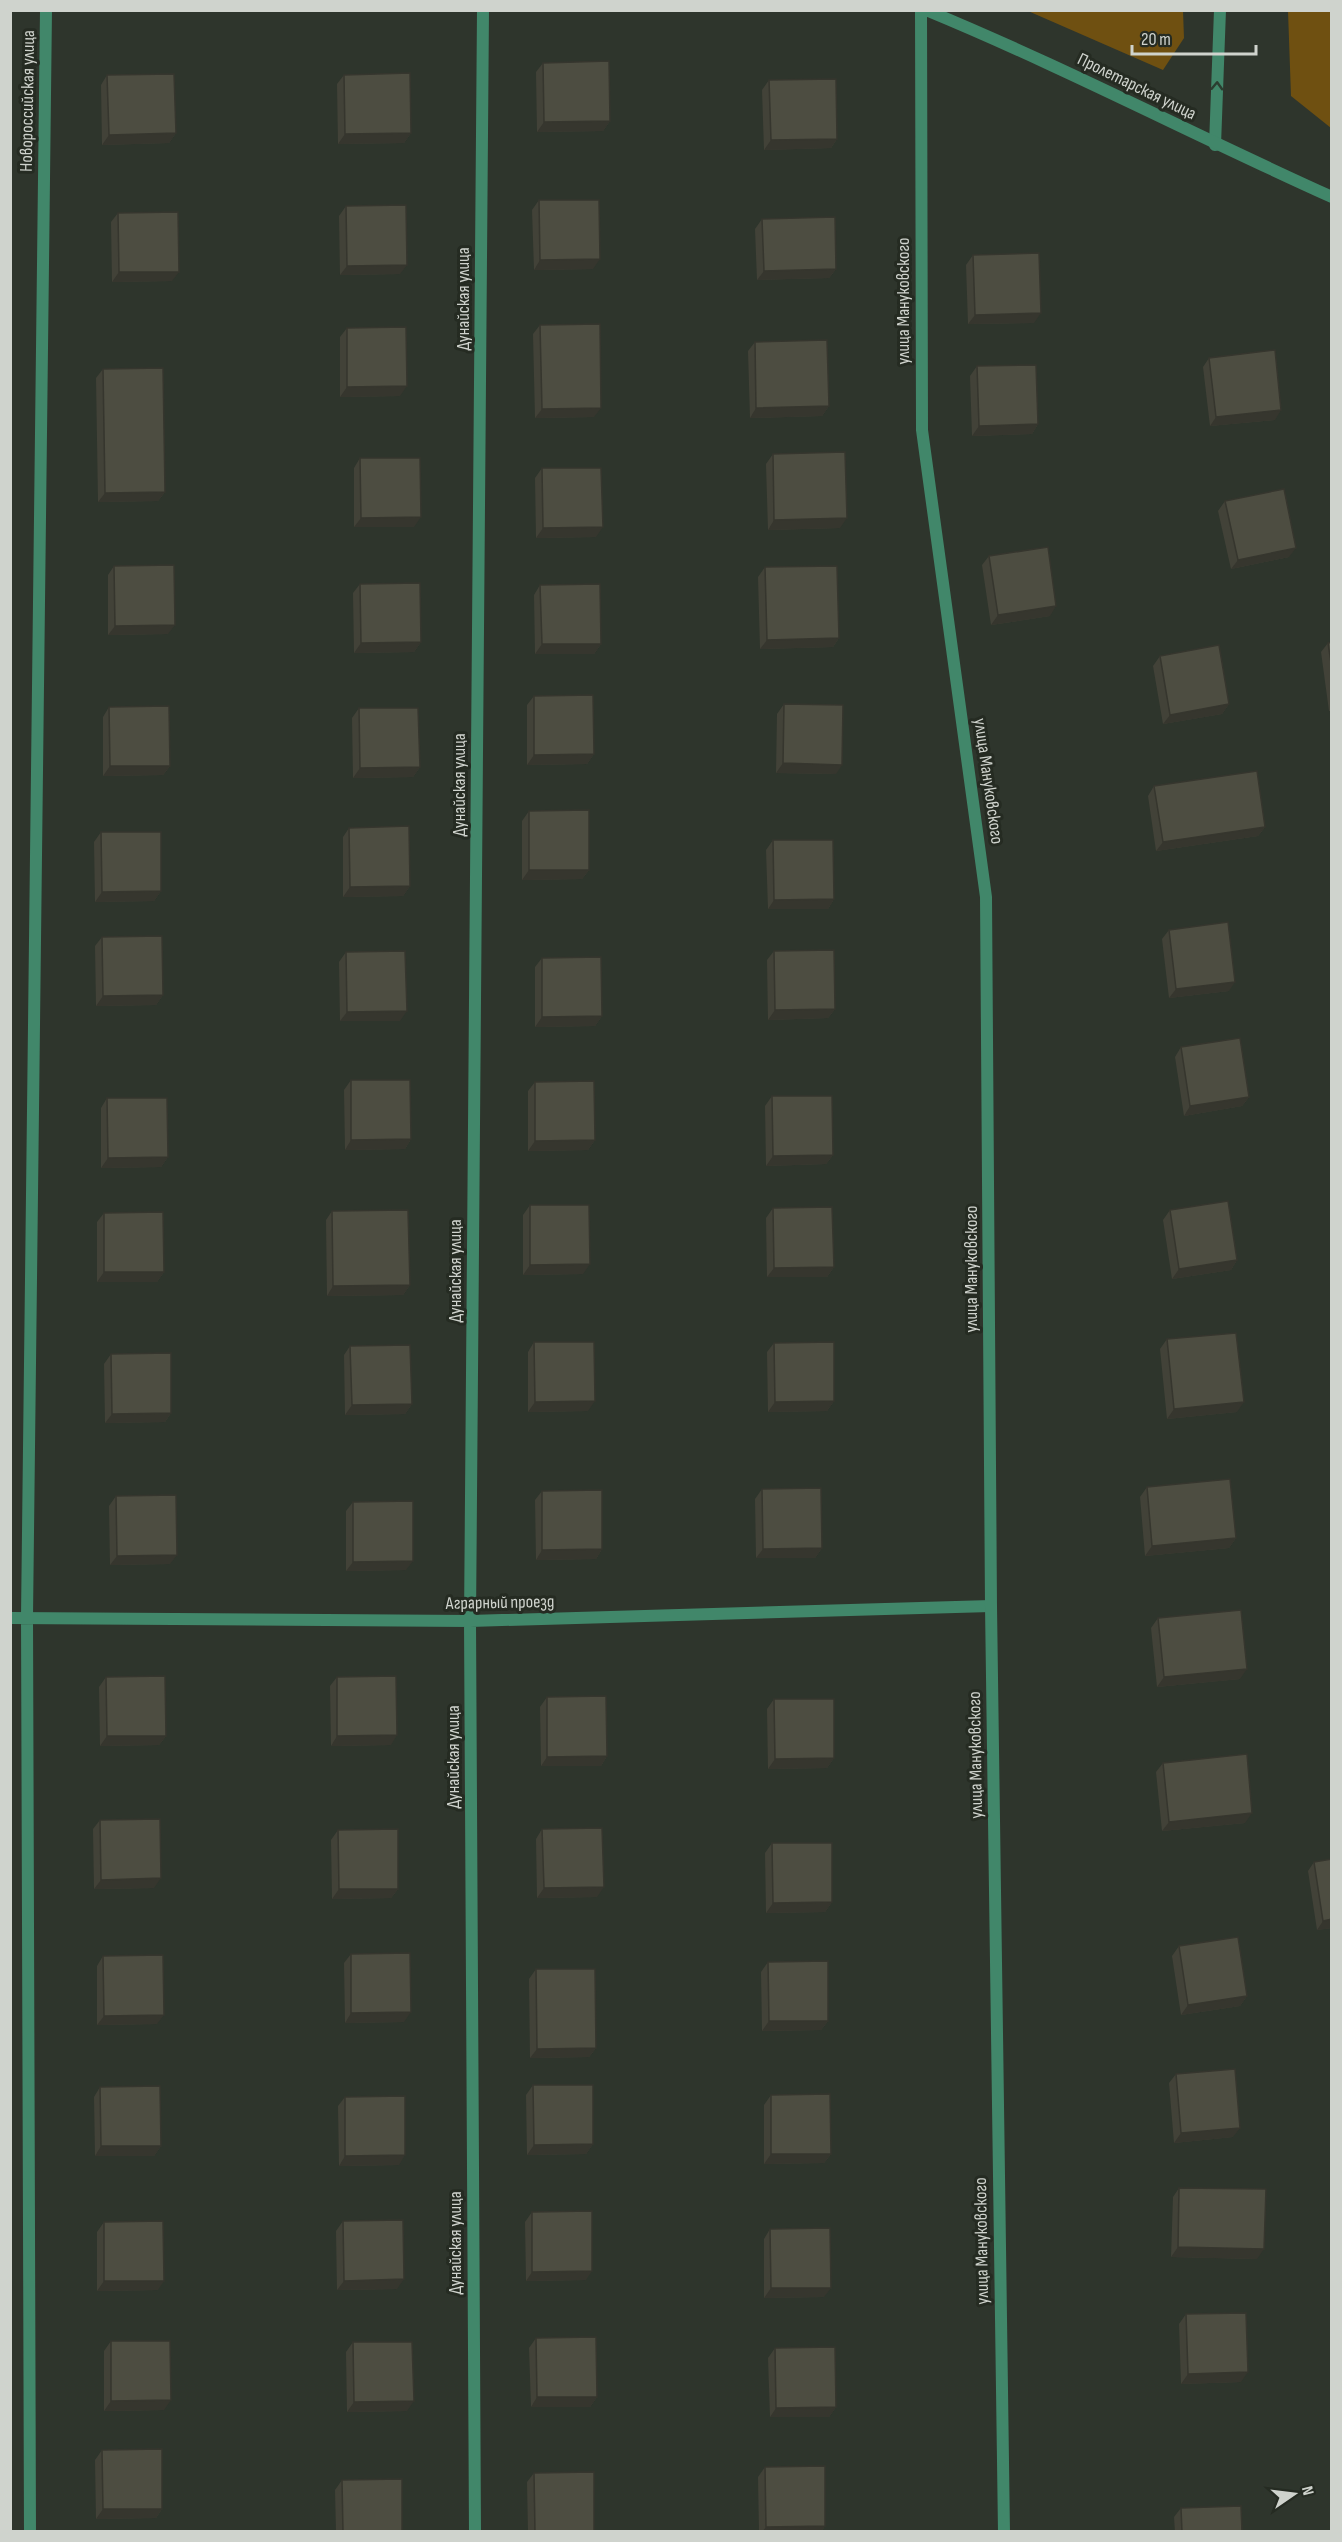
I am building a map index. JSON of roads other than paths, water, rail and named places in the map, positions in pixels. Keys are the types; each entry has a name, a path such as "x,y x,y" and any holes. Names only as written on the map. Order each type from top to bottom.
{"street":[{"name":"Новороссийская улица","path":"30,2532 27,1617 46,10"},
{"name":"Дунайская улица","path":"475,2532 470,1622 483,10"},
{"name":"улица Мануковского","path":"921,10 922,430 987,897 991,1606 1004,2532"},
{"name":"Пролетарская улица","path":"926,10 1018,48 1215,144 1332,197"},
{"path":"1215,144 1220,10"},
{"name":"Аграрный проезд","path":"10,1618 470,1622 991,1606"}]}
